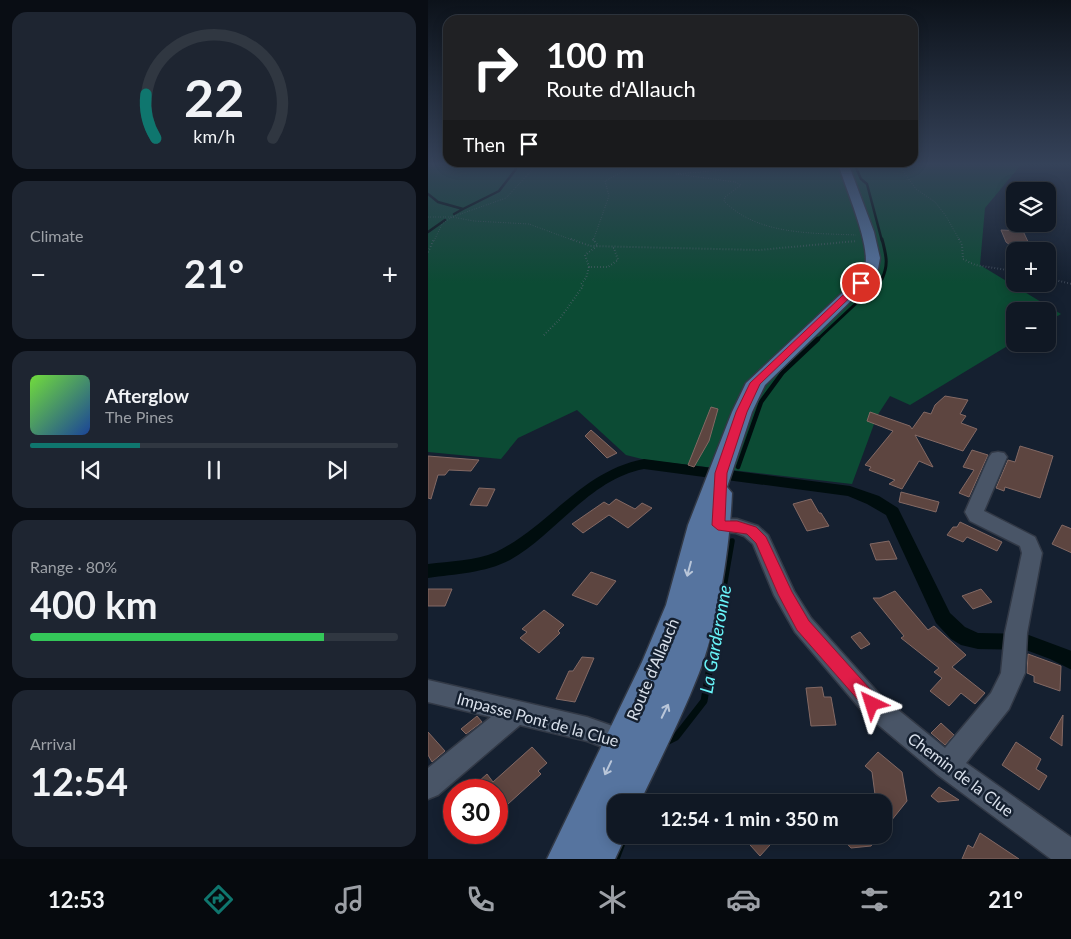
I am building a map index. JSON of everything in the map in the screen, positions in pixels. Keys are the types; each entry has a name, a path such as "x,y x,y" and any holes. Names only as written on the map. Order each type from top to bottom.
{"main road":[{"name":"Route d'Allauch","path":"624,794 634,745 657,664 710,525 721,473 742,412 756,383 868,274 873,257 857,203"},
{"name":"Route d'Allauch","path":"566,859 634,745"},
{"path":"595,859 607,834"}],"street":[{"path":"947,766 1000,701 1013,673 1016,641 1032,553 1028,542 977,516 974,512 998,457"},
{"name":"Chemin de la Clue","path":"710,525 737,526 751,530 761,540 785,594 803,625 872,704 947,766 1072,856"},
{"name":"Impasse Pont de la Clue","path":"428,691 587,729 634,745"},
{"path":"428,785 518,712"}],"path":[{"path":"428,252 442,224 452,217 492,203"},
{"path":"597,246 594,241 595,230 606,203"},
{"path":"726,203 738,214 755,222 802,232 868,237"},
{"path":"936,203 946,216 962,245 963,259 975,265 1006,270"},
{"path":"428,217 452,217 474,221 529,224 590,246 759,250 868,237"},
{"path":"544,335 556,325 571,305 579,289 583,286 581,284 586,278 589,267 585,255 597,246 614,248 618,260 613,266 602,270 589,267"},
{"path":"1056,280 1072,284"}],"green space":[{"path":"428,203 989,203 985,208 980,265 1006,281 1006,292 1025,292 1041,302 1006,302 1006,347 910,405 890,396 877,416 852,484 646,460 626,455 577,410 518,438 501,459 428,452"}],"building":[{"path":"1001,230 1006,230 1006,232 1023,232 1028,242 1006,242"},
{"path":"945,396 968,400 960,414 966,416 961,423 977,429 963,451 915,435 933,467 919,461 902,489 889,484 895,480 869,470 871,467 865,465 893,431 867,421 870,412 910,426 912,429 924,412 931,414 935,405"},
{"path":"711,407 718,409 709,441 694,467 688,465"},
{"path":"591,430 617,453 607,458 585,436"},
{"path":"1020,446 1053,456 1040,498 1005,487 1004,491 996,488 1008,460 1015,462"},
{"path":"972,450 988,455 969,497 959,493 974,470 963,467"},
{"path":"428,456 479,460 471,471 449,470 445,475 438,475 431,499 428,498"},
{"path":"479,488 495,489 487,506 470,505"},
{"path":"901,492 939,502 936,512 899,502"},
{"path":"616,499 635,509 642,503 652,508 628,528 609,515 583,533 572,524 604,502 609,505"},
{"path":"811,499 829,526 807,531 793,504"},
{"path":"960,522 1002,542 997,551 967,537 963,542 947,535"},
{"path":"1062,525 1072,529 1072,553 1052,544"},
{"path":"889,541 897,559 876,560 870,544"},
{"path":"591,572 616,581 597,605 572,595"},
{"path":"428,589 452,589 445,606 428,606"},
{"path":"981,589 992,602 973,609 962,596"},
{"path":"895,591 928,630 934,626 966,655 952,667 985,693 975,704 961,693 949,706 930,691 942,678 934,672 939,668 901,638 904,636 873,598 880,598"},
{"path":"544,610 564,625 558,631 560,633 539,653 520,638 527,632 522,629"},
{"path":"860,632 870,644 861,649 851,637"},
{"path":"1028,654 1061,666 1060,691 1034,682 1034,676 1027,673"},
{"path":"582,657 594,658 575,702 556,699 569,671 573,671"},
{"path":"822,687 824,697 831,697 836,725 811,726 806,688"},
{"path":"1063,715 1062,746 1050,738"},
{"path":"477,716 482,722 466,734 461,729"},
{"path":"941,723 954,735 945,745 931,733"},
{"path":"428,732 445,751 432,762 428,755"},
{"path":"1016,742 1041,759 1036,769 1047,776 1039,790 1002,765"},
{"path":"532,747 547,763 538,771 541,774 508,804 508,779 496,779"},
{"path":"878,752 902,772 907,801 892,820 892,794 875,794 872,772 865,766"},
{"path":"487,774 491,779 481,779"},
{"path":"939,787 959,800 938,802 931,796"},
{"path":"980,833 1019,859 962,859 968,845 973,848"},
{"path":"749,844 771,844 760,856"},
{"path":"847,844 873,844 871,846 851,848"}],"waterway":[{"path":"442,203 463,209"},
{"path":"463,209 475,203"},
{"name":"La Garderonne","path":"872,203 882,241"},
{"path":"454,214 463,209"},
{"path":"428,232 445,220"},
{"name":"La Garderonne","path":"817,340 882,279 886,264 882,239"},
{"name":"La Garderonne","path":"738,467 761,402 783,372 818,339"},
{"path":"428,571 475,564 502,556 519,546 592,488 627,467 644,464 850,491 873,500 892,512 943,618 958,633 968,639 978,641 1026,642 1057,653 1072,662"},
{"name":"La Garderonne","path":"715,639 732,541"},
{"name":"La Garderonne","path":"666,742 676,737 704,701 715,638"},
{"name":"La Garderonne","path":"616,859 622,844"}],"route":[{"path":"861,283 756,383 742,412 721,473 718,525 737,526 751,530 761,540 785,594 803,625 872,704"}]}
